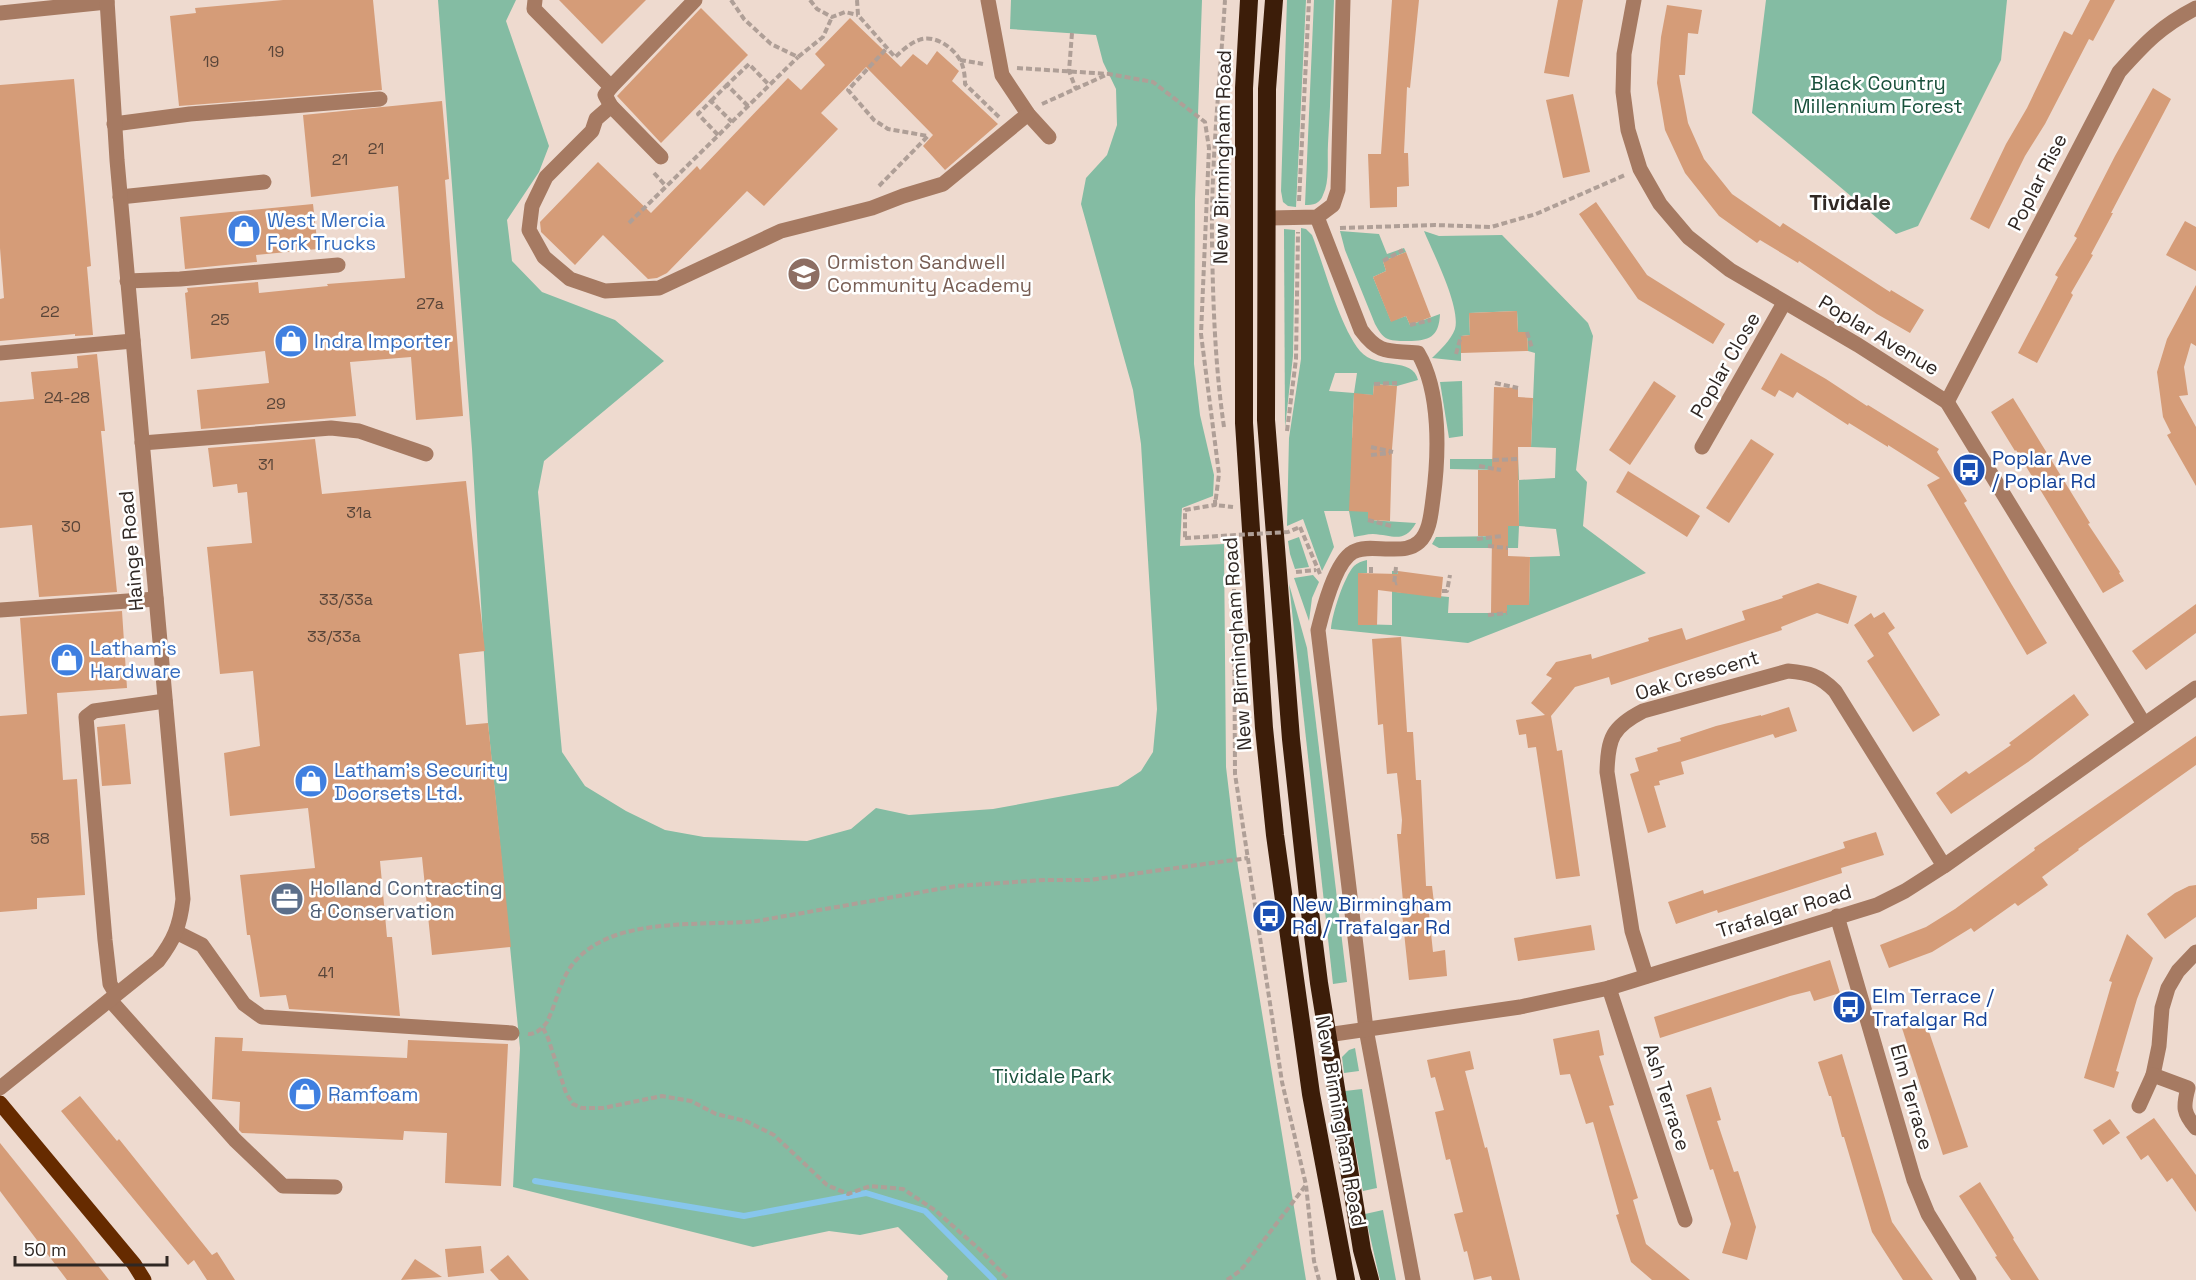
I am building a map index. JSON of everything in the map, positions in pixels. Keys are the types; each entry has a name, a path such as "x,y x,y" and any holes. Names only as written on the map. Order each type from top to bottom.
{"highway":[{"name":"New Birmingham Road","path":"1249,0 1244,88 1244,423 1264,728 1275,835 1311,1094 1346,1280"},
{"name":"New Birmingham Road","path":"1274,0 1267,89 1266,420 1292,739 1317,972 1362,1250 1370,1280"},
{"path":"1303,1039 1327,1035"}],"main road":[{"path":"0,1103 134,1264 144,1280"}],"street":[{"path":"535,0 534,9 611,87"},
{"path":"662,158 611,106 604,95 695,0"},
{"path":"988,0 1002,75 1033,110 1049,137"},
{"path":"1319,222 1333,205 1338,190 1343,0"},
{"name":"Poplar Avenue","path":"1634,0 1624,54 1623,92 1628,130 1640,169 1660,204 1688,237 1730,270 1858,345 1947,402 2144,724"},
{"path":"0,13 107,1"},
{"name":"Hainge Road","path":"0,1088 158,961 172,943 181,919 183,899 127,281 107,1"},
{"name":"Poplar Rise","path":"1947,402 2119,72 2152,36 2176,18 2196,8"},
{"path":"114,124 190,114 380,99"},
{"path":"611,106 596,119 592,131 546,177 532,206 529,230 544,257 570,279 605,291 659,288 781,231 872,208 943,184 1033,110"},
{"path":"120,197 264,182"},
{"path":"1266,218 1298,218 1319,222"},
{"path":"1319,222 1361,330 1369,341 1379,349 1418,352 1425,362 1434,405 1438,450 1430,518 1421,541 1412,547 1402,549 1360,549 1351,553 1344,560 1331,589"},
{"path":"127,281 186,279 338,265"},
{"name":"Poplar Close","path":"1702,447 1784,303"},
{"path":"0,353 133,341"},
{"path":"142,443 331,428 359,431 426,454"},
{"name":"New Birmingham Road","path":"1331,589 1318,630 1366,1029 1413,1280"},
{"path":"0,610 156,599"},
{"name":"Oak Crescent","path":"1646,976 1632,931 1606,772 1608,749 1615,732 1625,720 1643,711 1788,670 1808,673 1824,680 1835,692 1944,866"},
{"name":"Trafalgar Road","path":"1327,1035 1520,1007 1609,988 1877,905 1905,891 1944,866 2196,688"},
{"path":"165,701 94,711 86,717 105,940 113,997 234,1140 283,1186 335,1187"},
{"name":"Elm Terrace","path":"1837,916 1914,1180 1928,1214 1969,1280"},
{"path":"176,932 202,945 244,1004 262,1017 512,1033"},
{"path":"2139,1106 2153,1075 2159,1046 2162,1008 2168,988 2178,971 2196,952"},
{"name":"Ash Terrace","path":"1609,988 1685,1220"},
{"path":"2153,1075 2188,1088 2183,1106 2187,1118 2196,1128"}],"path":[{"path":"731,0 744,19 771,44 798,57"},
{"path":"810,0 816,9 832,16 845,12 858,15 895,57 921,39 936,40 948,47 960,60 965,73 965,84 1005,122"},
{"path":"857,0 858,15"},
{"path":"1222,419 1217,383 1212,240 1225,0"},
{"path":"1298,218 1309,0"},
{"path":"629,223 798,57 823,37 832,16"},
{"path":"1072,33 1070,71 1076,89"},
{"path":"878,187 928,136 888,129 874,120 848,90 887,48"},
{"path":"960,60 1000,67 1109,74 1153,82 1205,123 1209,148 1202,334 1219,474 1215,505"},
{"path":"718,135 698,114 727,85 749,64 769,85"},
{"path":"1033,110 1109,74"},
{"path":"727,85 748,106"},
{"path":"711,101 732,122"},
{"path":"1319,222 1491,227 1536,214 1640,169"},
{"path":"1383,261 1403,250"},
{"path":"1410,326 1431,320"},
{"path":"1527,332 1532,348"},
{"path":"1456,354 1461,336"},
{"path":"1374,384 1397,383"},
{"path":"1495,383 1518,388"},
{"path":"1371,447 1392,452 1371,455"},
{"path":"1493,460 1518,459"},
{"path":"1479,466 1501,470"},
{"path":"1234,507 1215,505 1185,510 1185,538 1288,532 1300,527 1316,570 1331,589"},
{"path":"1368,520 1391,526"},
{"path":"1234,531 1234,543"},
{"path":"1477,539 1502,536"},
{"path":"1488,546 1508,548"},
{"path":"1396,567 1394,584 1397,583"},
{"path":"1289,573 1316,570"},
{"path":"1442,591 1447,591 1450,575"},
{"path":"1234,578 1235,774 1282,1082 1306,1185 1314,1260 1319,1280"},
{"path":"1488,615 1507,613"},
{"path":"512,1033 531,1035 543,1028 555,1005 567,972 581,954 600,941 650,926 726,925 956,886 1044,880 1089,880 1248,858"},
{"path":"543,1028 566,1093 573,1104 582,1108 603,1108 662,1096 692,1101 716,1114 746,1121 774,1134 827,1185 848,1194 870,1186 903,1189 936,1211 979,1249 1009,1280"},
{"path":"1227,1280 1240,1270 1306,1185"}],"green space":[{"name":"Tividale Park","path":"438,0 516,0 506,21 549,146 539,172 507,220 512,261 542,292 615,320 664,361 544,461 538,492 562,752 585,786 626,811 665,830 704,837 807,841 851,829 876,808 909,815 993,809 1118,786 1141,771 1153,752 1157,709 1141,444 1133,390 1081,204 1086,178 1107,155 1117,125 1116,89 1103,62 1096,35 1010,29 1011,0 1202,0 1195,200 1194,364 1200,415 1214,475 1213,496 1182,508 1180,546 1224,544 1226,767 1238,867 1306,1280 947,1280 948,1276 898,1227 860,1235 829,1231 753,1247 513,1187 520,1048 488,723 472,449"},
{"path":"1287,0 1306,0 1296,207 1288,206 1283,202 1281,191"},
{"path":"1314,0 1334,0 1328,170 1322,198 1316,203 1305,205"},
{"name":"Black Country Millennium Forest","path":"1766,0 2007,0 2001,60 1918,226 1896,234 1752,113"},
{"path":"1301,228 1306,229 1312,235 1345,327 1360,351 1376,361 1409,368 1418,380 1397,386 1374,384 1373,395 1354,394 1352,438 1372,440 1368,520 1416,523 1407,534 1398,537 1373,534 1354,537 1349,511 1324,511 1334,547 1322,571 1303,519 1287,526 1289,438 1301,359","holes":["1335,373 1357,373 1354,393 1329,391"]},
{"path":"1284,229 1295,230 1293,356 1285,428"},
{"path":"1340,231 1379,234 1387,254 1404,248 1406,252 1383,261 1386,271 1373,277 1391,321 1406,316 1410,325 1440,314 1438,328 1432,336 1422,340 1400,341 1388,339 1382,335 1375,324 1345,250"},
{"path":"1424,231 1439,236 1502,235 1588,323 1593,336 1576,470 1587,482 1583,526 1646,573 1468,643 1331,629 1336,605 1346,578 1354,566 1363,561 1367,560 1367,573 1358,573 1358,624 1392,625 1392,571 1398,571 1396,592 1449,597 1448,613 1507,613 1507,605 1529,605 1530,557 1560,556 1556,529 1519,526 1519,480 1555,478 1556,448 1531,447 1535,353 1528,351 1527,332 1518,332 1517,311 1469,313 1470,335 1461,336 1461,361 1432,358 1451,337 1456,319 1450,294"},
{"path":"1462,381 1463,436 1449,438 1440,382"},
{"path":"1450,459 1518,459 1519,480 1501,480 1501,470 1450,469"},
{"path":"1502,526 1519,526 1518,548 1439,548 1432,544 1436,537 1502,536"},
{"path":"1299,537 1309,567 1295,569 1288,541"},
{"path":"1313,575 1319,582 1312,598 1309,621 1294,578"},
{"path":"1289,584 1307,648 1347,982 1333,984"},
{"path":"1355,1048 1359,1071 1344,1073 1342,1057"},
{"path":"1362,1089 1377,1188 1363,1191 1345,1091"},
{"path":"1383,1210 1396,1280 1380,1280 1365,1214"}],"building":[{"path":"283,0 373,0 382,90 179,106 170,16 196,13 195,8"},
{"path":"559,0 646,0 602,44"},
{"path":"1392,0 1419,0 1410,88 1407,87 1404,153 1408,153 1409,186 1397,187 1397,207 1370,208 1368,154 1381,154"},
{"path":"1558,0 1583,0 1569,77 1544,73"},
{"path":"2090,0 2115,0 2093,41 2089,39 2045,124 2025,156 1989,229 1970,219 2064,31 2072,35"},
{"path":"1667,5 1702,10 1698,34 1688,33 1685,75 1679,75 1688,123 1704,159 1732,194 1780,227 1783,223 1890,292 1891,290 1924,310 1910,333 1877,314 1799,261 1798,263 1760,240 1757,243 1719,216 1685,173 1665,130 1657,83 1661,37"},
{"path":"701,8 748,55 661,143 617,96"},
{"path":"850,18 901,67 913,54 927,65 937,51 959,71 952,81 998,124 945,170 923,146 933,135 866,67 821,113 838,129 764,206 747,191 667,273 648,279 603,235 575,265 541,232 540,222 598,162 651,213 697,166 700,170 788,78 801,90 825,65 815,54"},
{"path":"74,79 91,266 87,267 93,335 75,336 75,334 0,341 0,299 4,298 0,248 0,85"},
{"path":"2153,88 2171,99 2111,213 2113,213 2091,254 2093,255 2071,293 2073,295 2037,363 2018,353 2058,277 2055,275 2077,238 2074,236"},
{"path":"1573,94 1590,172 1563,178 1546,100"},
{"path":"442,101 449,179 445,180 463,416 416,420 411,357 350,362 356,416 201,429 197,390 269,383 265,351 191,359 185,293 188,292 187,288 258,282 259,293 328,286 327,284 405,278 398,186 311,197 303,115"},
{"path":"1596,202 1647,275 1725,324 1713,344 1638,299 1579,214"},
{"path":"313,204 318,249 256,255 257,262 185,269 180,217"},
{"path":"2185,221 2196,227 2196,271 2166,255"},
{"path":"1406,252 1431,317 1410,325 1406,316 1391,322 1373,277 1386,271 1383,261"},
{"path":"2196,285 2196,346 2191,343 2184,367 2188,395 2179,396 2196,427 2196,486 2167,435 2171,433 2163,417 2157,372 2167,339"},
{"path":"1517,311 1518,332 1527,332 1528,351 1461,353 1461,336 1470,335 1469,313"},
{"path":"1781,353 1939,449 1937,452 1967,501 1964,503 2047,643 2027,655 1927,485 1940,478 1888,445 1888,447 1849,423 1848,425 1797,392 1793,398 1779,390 1775,397 1761,389"},
{"path":"97,354 105,431 101,431 117,592 39,597 32,525 0,528 0,402 34,399 31,372 78,368 77,356"},
{"path":"1654,381 1676,396 1630,465 1609,450"},
{"path":"1374,384 1397,386 1390,521 1368,520 1368,512 1349,511 1354,393 1373,395"},
{"path":"1494,387 1518,388 1518,397 1533,398 1531,447 1518,447 1519,526 1508,526 1508,556 1530,557 1529,605 1507,605 1507,613 1491,613 1492,536 1478,536 1478,470 1492,470"},
{"path":"2013,398 2090,523 2088,524 2120,572 2124,581 2103,593 1991,412"},
{"path":"315,439 322,494 466,481 485,651 459,654 466,725 488,723 511,947 432,955 422,857 380,861 387,937 392,937 400,1016 289,1009 286,995 260,997 250,935 247,935 240,875 315,868 308,808 230,816 224,753 260,746 253,671 220,674 207,547 252,543 247,492 238,493 237,484 213,487 208,448"},
{"path":"1751,439 1774,454 1729,523 1706,508"},
{"path":"1628,471 1700,516 1687,537 1616,492"},
{"path":"1398,571 1443,577 1441,598 1378,590 1377,625 1358,625 1358,573 1398,574"},
{"path":"1818,583 1857,596 1848,624 1817,613 1781,627 1782,630 1611,685 1609,677 1575,687 1551,716 1557,751 1562,750 1580,876 1556,879 1536,747 1528,748 1526,734 1519,735 1516,720 1545,715 1531,703 1552,678 1546,675 1556,662 1591,654 1592,659 1682,628 1686,640 1745,620 1742,611 1783,598 1782,596"},
{"path":"2196,604 2196,633 2146,670 2132,651"},
{"path":"122,611 127,688 57,693 63,780 77,779 85,895 37,898 37,909 0,912 0,716 27,714 20,618"},
{"path":"1884,612 1895,628 1888,633 1940,715 1913,732 1867,661 1874,656 1854,625 1871,613 1874,618"},
{"path":"1401,637 1407,732 1413,732 1416,780 1421,780 1426,886 1432,886 1434,903 1428,904 1433,952 1445,950 1447,976 1409,980 1397,834 1401,834 1402,820 1397,773 1387,774 1383,724 1378,725 1372,639"},
{"path":"2074,694 2089,715 2028,762 1951,814 1936,793 1966,771 1969,774 2011,745 2009,743"},
{"path":"1789,707 1797,731 1775,738 1773,734 1681,762 1684,774 1659,781 1660,785 1654,786 1666,827 1648,833 1630,774 1639,771 1635,758 1681,741 1680,738 1716,726"},
{"path":"125,724 131,784 102,786 97,727"},
{"path":"2196,736 2196,765 2042,877 2048,885 2018,906 2015,903 1974,932 1971,928 1932,952 1889,968 1880,945 1926,927 1955,909 2035,850 2034,848"},
{"path":"1876,832 1884,855 1841,868 1842,873 1718,913 1717,910 1676,924 1668,902 1703,890 1704,894 1845,848 1843,842"},
{"path":"2196,885 2196,917 2165,939 2147,914 2175,893"},
{"path":"1591,925 1595,950 1518,961 1514,938"},
{"path":"2127,934 2153,958 2137,999 2116,1071 2119,1072 2114,1088 2084,1078 2112,982 2109,981"},
{"path":"1830,960 1840,993 1814,1001 1810,991 1790,996 1660,1038 1654,1017"},
{"path":"1925,1020 1968,1147 1943,1155 1902,1028"},
{"path":"1599,1030 1604,1055 1599,1056 1614,1105 1609,1106 1638,1198 1633,1200 1646,1244 1690,1280 1652,1280 1631,1262 1616,1215 1619,1214 1593,1122 1586,1124 1570,1074 1560,1075 1553,1039"},
{"path":"215,1037 243,1038 242,1051 407,1058 408,1040 508,1044 501,1186 445,1183 447,1133 404,1131 403,1140 242,1133 239,1130 240,1102 212,1099"},
{"path":"1470,1051 1474,1069 1465,1071 1485,1148 1487,1147 1520,1280 1492,1280 1491,1276 1474,1280 1454,1214 1463,1212 1450,1159 1446,1160 1435,1112 1444,1110 1435,1077 1431,1078 1427,1060"},
{"path":"1842,1054 1892,1222 1933,1280 1903,1280 1872,1232 1831,1096 1829,1096 1818,1062"},
{"path":"1711,1087 1721,1120 1717,1121 1734,1172 1738,1171 1756,1227 1747,1260 1722,1253 1731,1224 1713,1169 1710,1170 1686,1095"},
{"path":"80,1096 117,1141 119,1139 212,1255 217,1252 235,1280 207,1280 194,1260 188,1265 61,1111"},
{"path":"2154,1118 2196,1175 2196,1212 2172,1178 2167,1182 2148,1155 2141,1160 2126,1137"},
{"path":"2110,1119 2120,1133 2103,1145 2093,1130"},
{"path":"0,1143 109,1280 67,1280 0,1191"},
{"path":"1980,1182 2039,1280 2011,1280 1995,1257 1997,1256 1959,1196"},
{"path":"481,1246 484,1273 448,1277 445,1249"},
{"path":"508,1255 529,1280 499,1280 490,1270"},
{"path":"415,1259 442,1277 401,1280"}],"waterway":[{"path":"535,1181 744,1216 866,1193 925,1211 994,1280"}],"place":[{"name":"West Mercia Fork Trucks","path":"244,231"},
{"name":"Ormiston Sandwell Community Academy","path":"804,274"},
{"name":"Indra Importer","path":"291,341"},
{"name":"Poplar Ave / Poplar Rd","path":"1969,470"},
{"name":"Latham's Hardware","path":"67,660"},
{"name":"Latham's Security Doorsets Ltd.","path":"311,781"},
{"name":"Holland Contracting & Conservation","path":"287,899"},
{"name":"New Birmingham Rd / Trafalgar Rd","path":"1269,916"},
{"name":"Elm Terrace / Trafalgar Rd","path":"1849,1007"},
{"name":"Ramfoam","path":"305,1094"}],"district":[{"name":"Tividale","path":"1850,202"}]}
